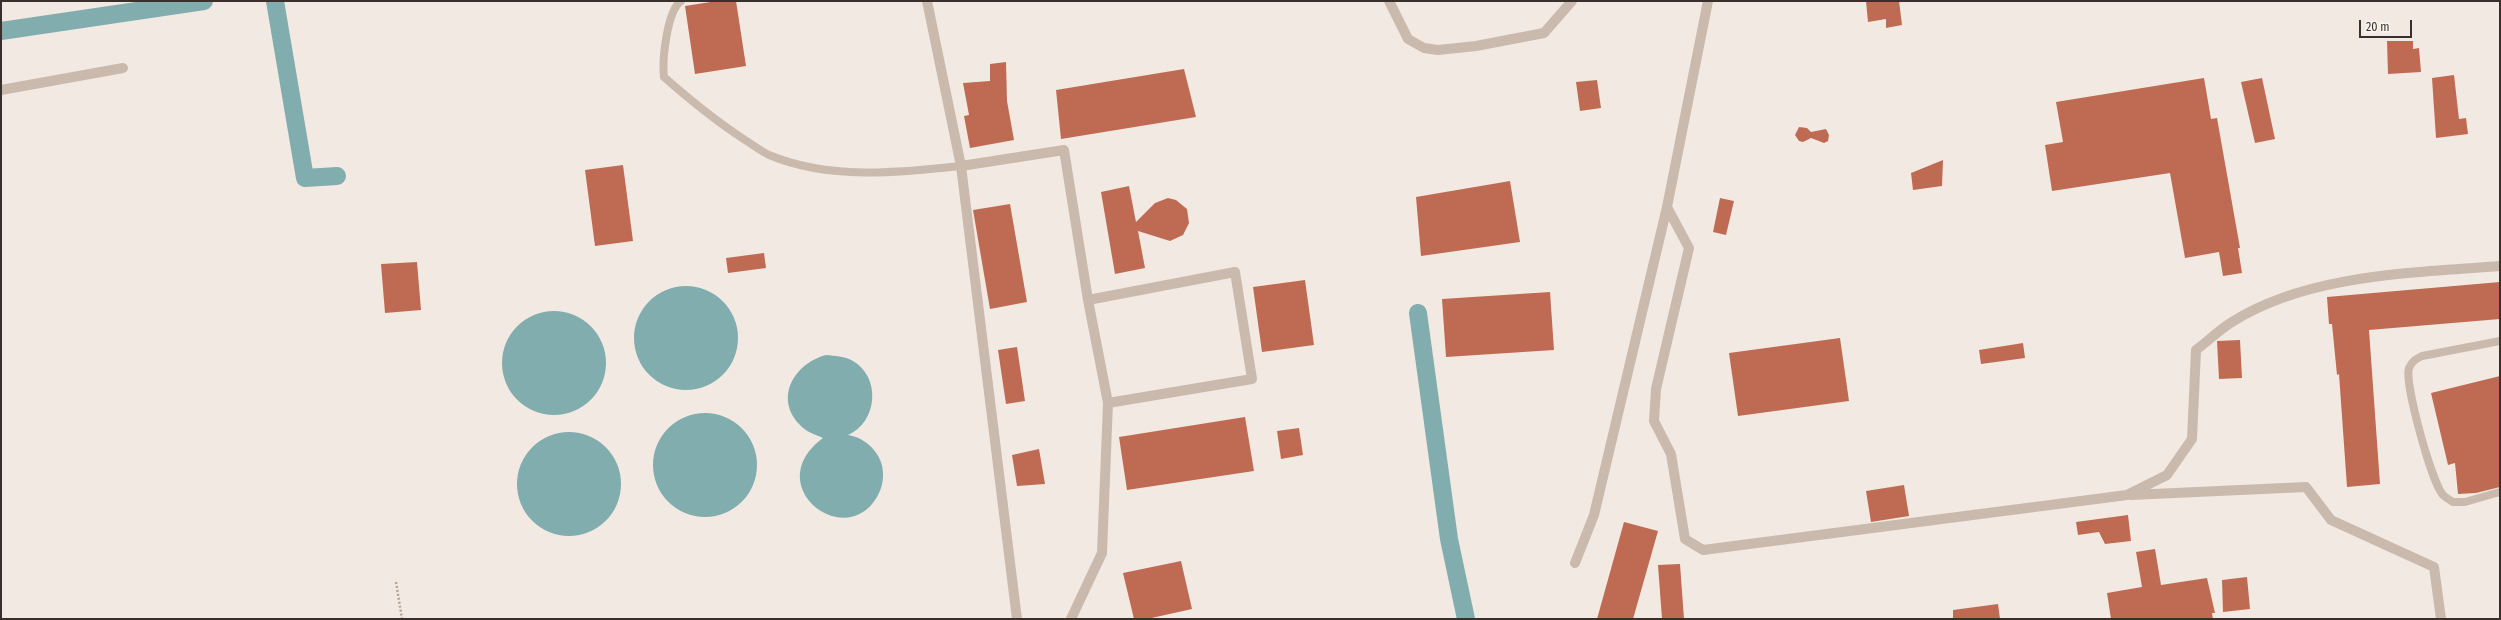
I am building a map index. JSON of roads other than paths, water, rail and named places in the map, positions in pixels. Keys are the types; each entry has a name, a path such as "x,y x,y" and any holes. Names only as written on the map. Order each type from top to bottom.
{"street":[{"path":"927,1 961,166 1017,619"},
{"path":"1389,1 1408,39 1424,48 1438,50 1476,46 1544,33 1572,1"},
{"path":"1575,563 1594,516 1667,207 1708,1"},
{"path":"1,90 123,68"},
{"path":"961,166 1064,150 1088,300 1108,403 1102,553 1071,619"},
{"path":"1667,207 1689,248 1656,389 1654,421 1671,454 1685,539 1703,550 2127,495 2306,487 2331,520 2434,567 2441,619"},
{"path":"2127,495 2167,475 2192,439 2196,350 2232,322 2268,304 2347,279 2500,266"},
{"path":"1088,300 1235,272 1252,378 1108,403"}],"lane":[{"path":"681,1 676,5 668,30 662,62 664,77 695,106 768,154 802,166 888,174 961,166"},
{"path":"2500,341 2422,356 2414,360 2409,369 2412,401 2432,469 2442,494 2453,502 2465,502 2500,492"}],"water":[{"path":"686,286 706,290 723,301 734,318 738,338 734,358 723,375 706,386 686,390 666,386 649,375 638,358 634,338 638,318 649,301 666,290"},
{"path":"554,311 574,315 591,326 602,343 606,363 602,383 591,400 574,411 554,415 534,411 517,400 506,383 502,363 506,343 517,326 534,315"},
{"path":"826,355 850,359 862,368 868,377 872,388 870,410 858,429 848,435 858,438 868,444 876,452 881,462 883,471 882,485 877,497 863,512 846,518 829,515 814,506 804,492 800,475 806,456 823,438 804,429 799,424 792,414 788,403 788,392 797,373 805,365"},
{"path":"705,413 725,417 742,428 753,445 757,465 753,485 742,502 725,513 705,517 685,513 668,502 657,485 653,465 657,445 668,428 685,417"},
{"path":"569,432 589,436 606,447 617,464 621,484 617,504 606,521 589,532 569,536 549,532 532,521 521,504 517,484 521,464 532,447 549,436"}],"waterway":[{"path":"1,31 204,1"},
{"path":"275,1 305,178 337,176"},
{"path":"1418,313 1449,539 1466,619"}]}
